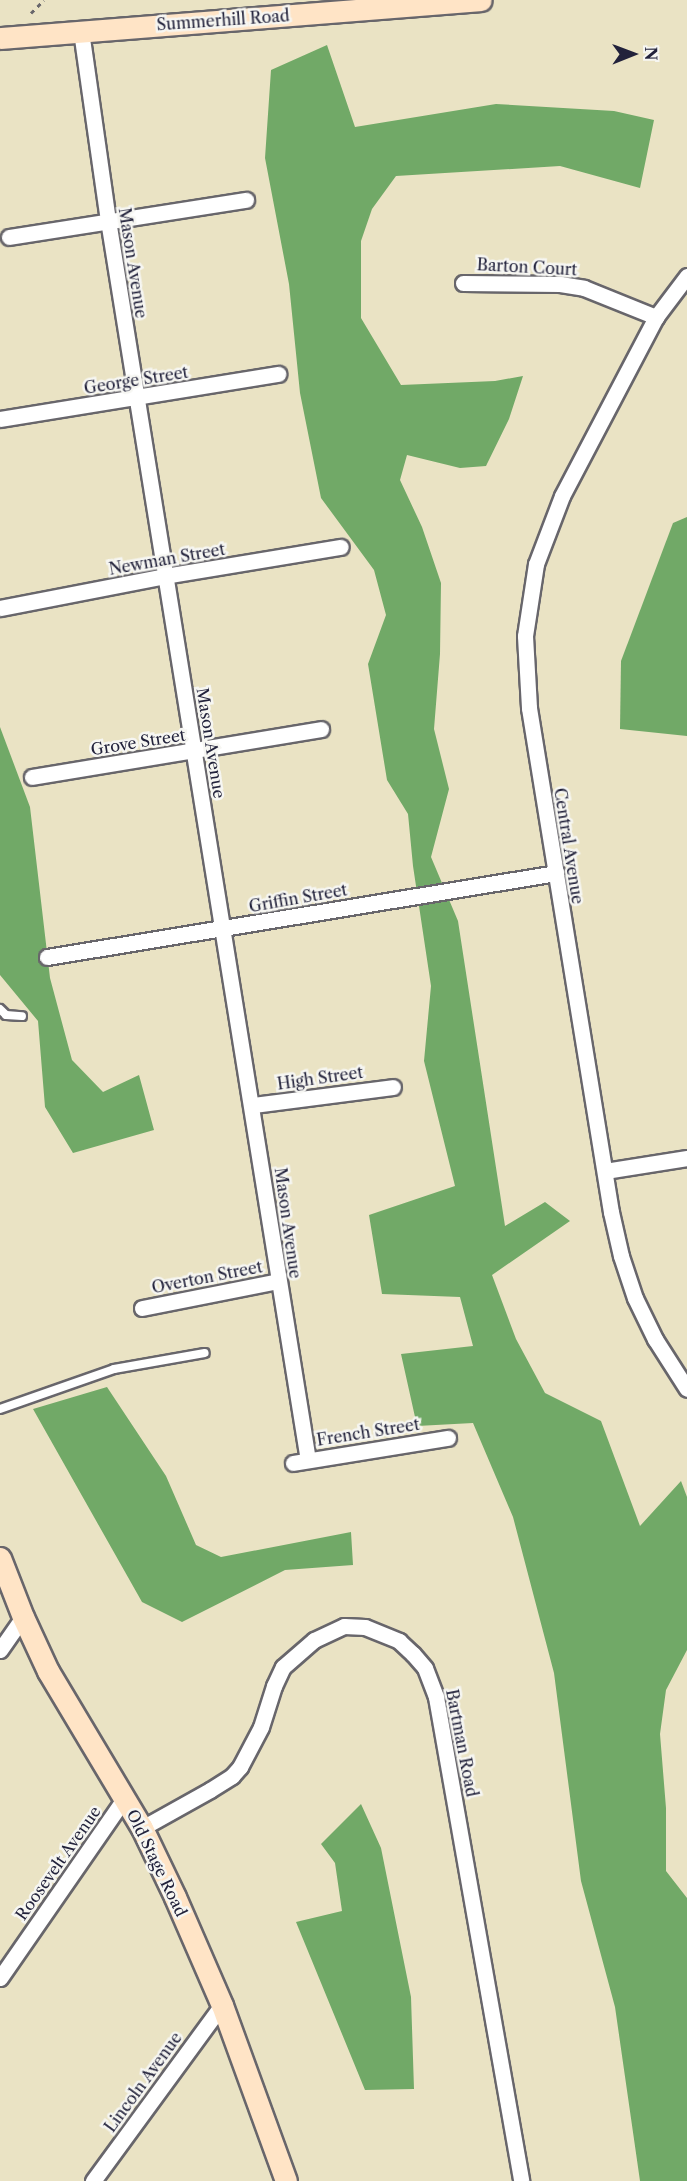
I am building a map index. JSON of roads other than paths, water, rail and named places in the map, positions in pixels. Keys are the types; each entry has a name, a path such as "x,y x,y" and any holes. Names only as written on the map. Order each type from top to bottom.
{"street":[{"name":"Summerhill Road","path":"0,38 481,0"},
{"name":"Mason Avenue","path":"81,32 108,220 165,576 253,1105 301,1461"},
{"path":"9,237 246,200"},
{"name":"Central Avenue","path":"687,276 656,317 558,505 536,564 525,636 528,708 621,1256 636,1298 655,1339 687,1389"},
{"name":"Barton Court","path":"463,283 560,284 584,288 656,317"},
{"name":"Central Avenue","path":"656,317 687,291"},
{"name":"George Street","path":"0,419 278,374"},
{"name":"Newman Street","path":"0,609 165,576 341,547"},
{"name":"Grove Street","path":"32,777 194,752 321,729"},
{"name":"Griffin Street","path":"47,957 556,873"},
{"name":"High Street","path":"253,1105 393,1087"},
{"path":"605,1171 687,1158"},
{"name":"Overton Street","path":"142,1308 278,1281"},
{"name":"French Street","path":"301,1461 448,1438"},
{"name":"Old Stage Road","path":"0,1558 23,1617 48,1671 142,1828 175,1897 222,2005 286,2181"},
{"path":"0,1650 23,1617"},
{"name":"Bartman Road","path":"142,1828 210,1790 240,1767 261,1727 274,1686 283,1667 314,1640 344,1626 364,1627 383,1632 413,1654 425,1668 436,1697 521,2181"},
{"name":"Roosevelt Avenue","path":"0,1978 124,1799"},
{"name":"Lincoln Avenue","path":"93,2181 222,2005"}],"lane":[{"path":"0,1009 6,1015 22,1016"},
{"path":"0,1409 114,1369 205,1353"}]}
